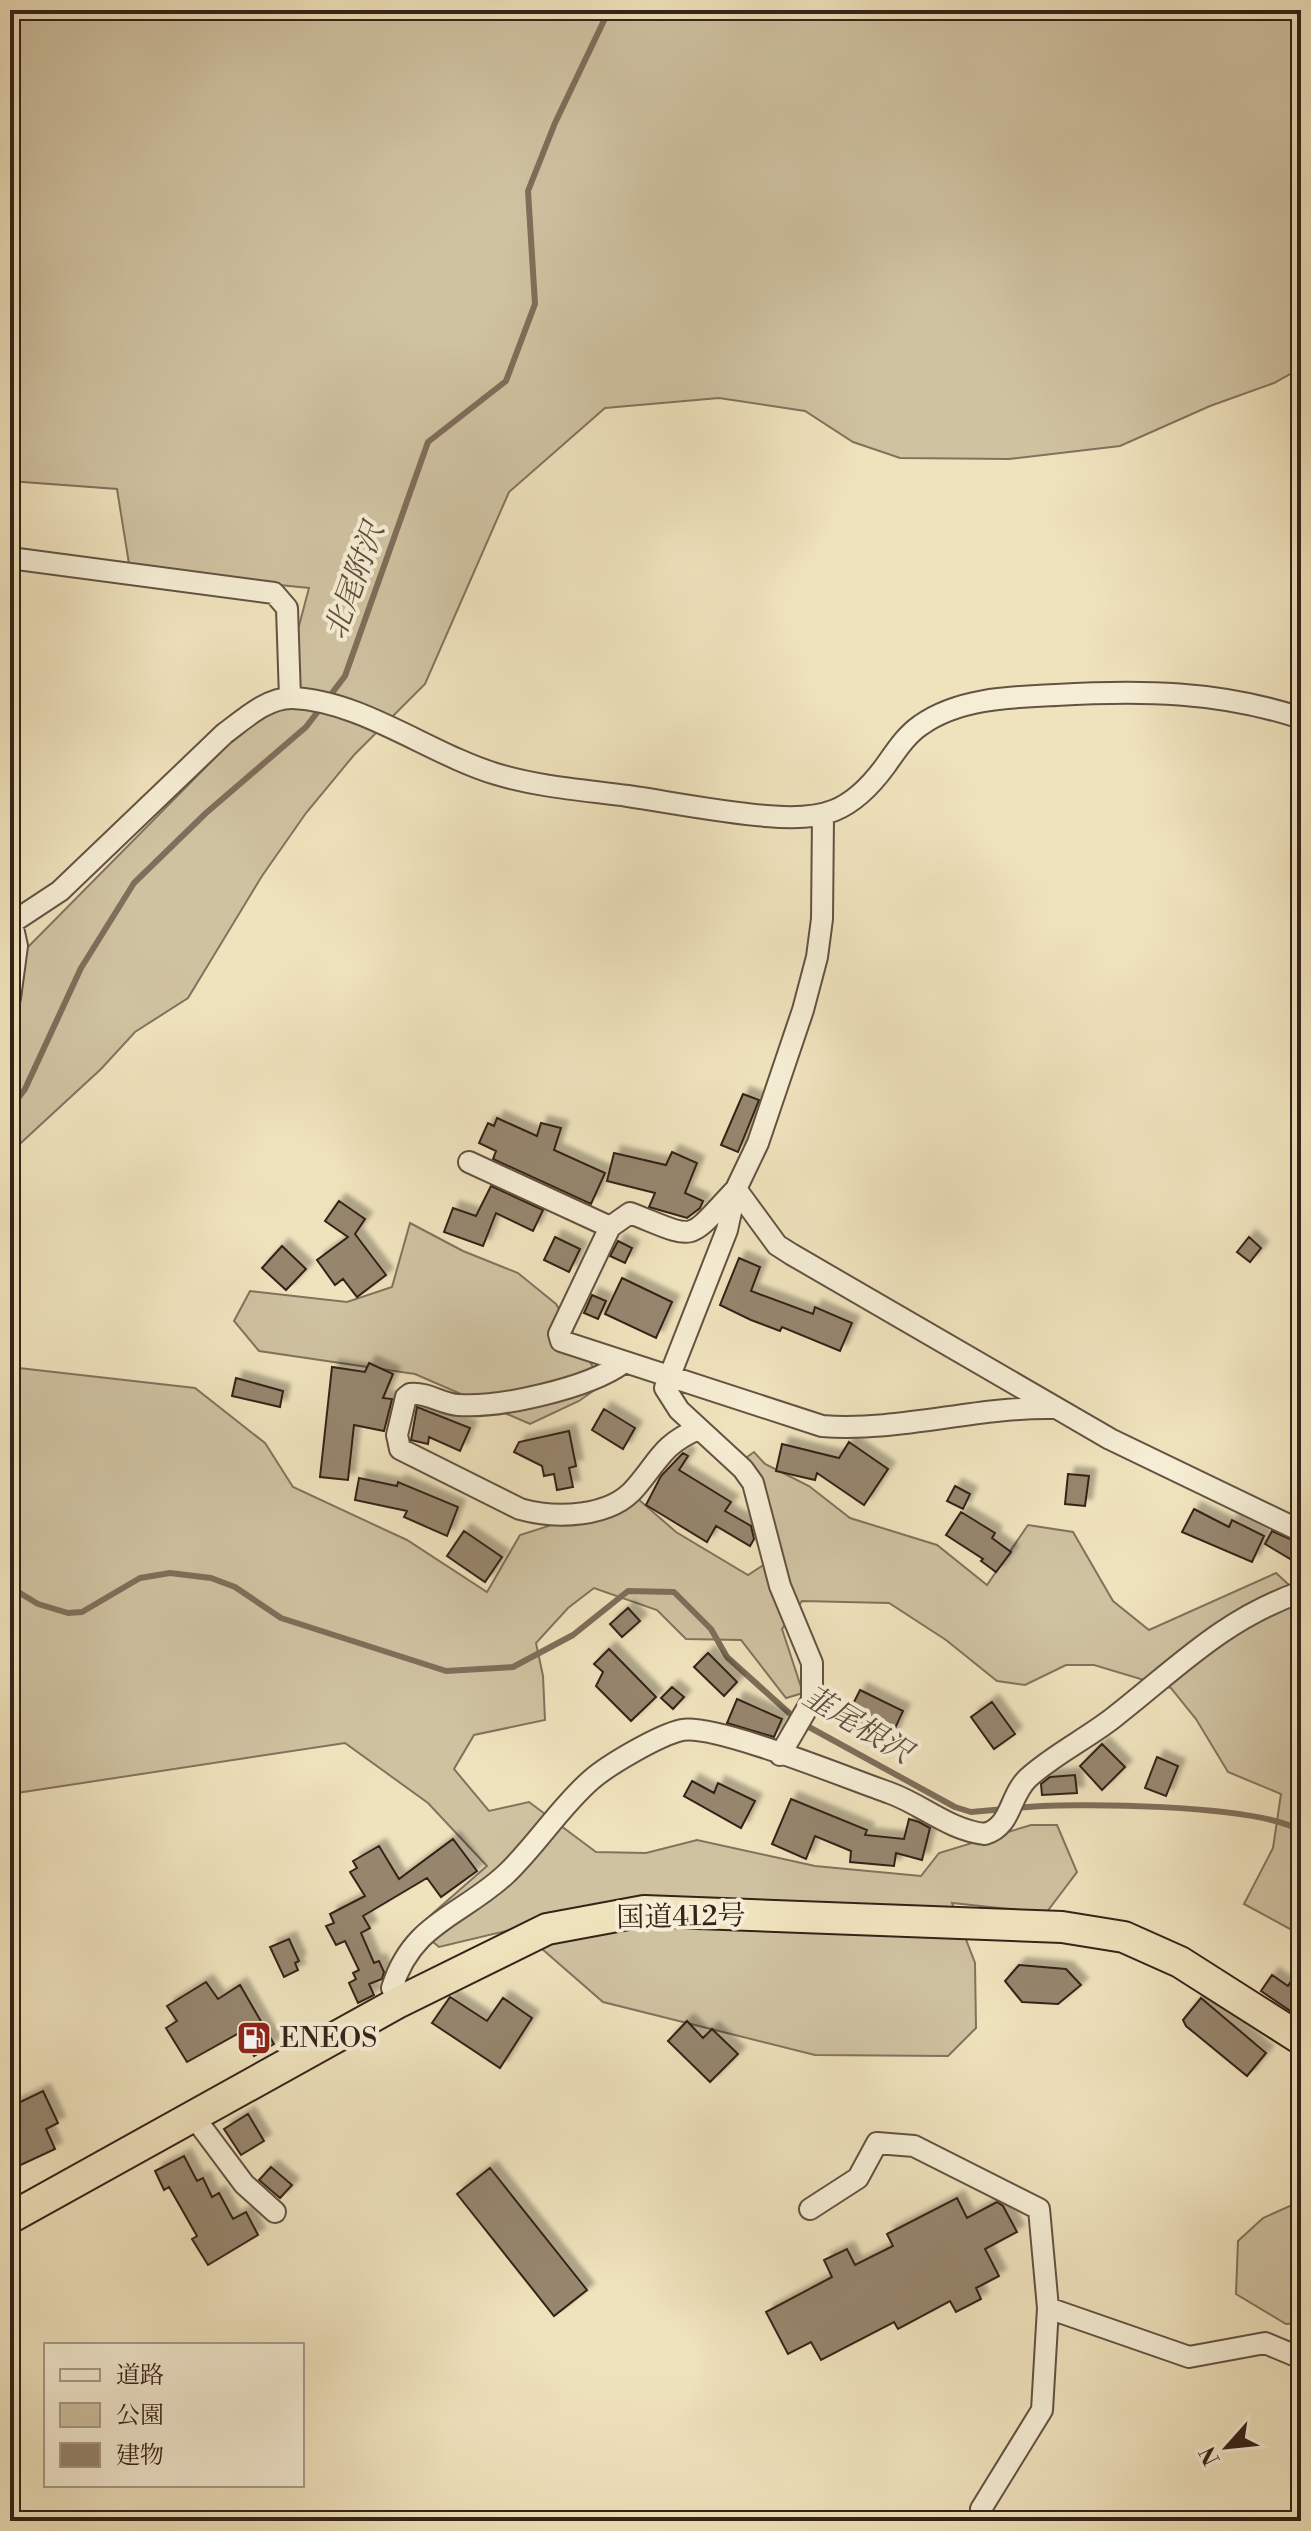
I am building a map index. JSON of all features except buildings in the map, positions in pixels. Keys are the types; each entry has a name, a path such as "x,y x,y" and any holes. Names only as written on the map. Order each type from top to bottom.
{"highway":[{"name":"国道412号","path":"10,2218 399,2002 547,1929 644,1911 1062,1927 1124,1937 1180,1962 1301,2039"}],"street":[{"path":"10,558 274,593 287,608 290,698"},
{"path":"10,998 17,946 11,924 60,891 224,734 254,712 290,698 312,701 372,719 472,765 530,782 759,815 823,816 865,790 907,736 923,723 978,703 1012,697 1155,691 1225,698 1301,718"},
{"path":"780,1755 808,1710 815,1689 812,1663 780,1586 761,1502 743,1469 698,1429 665,1388 667,1376 727,1230 736,1189 758,1143 787,1060 817,957 822,919 823,816"},
{"path":"469,1162 610,1227"},
{"path":"736,1189 695,1232 685,1234 630,1213 610,1227 559,1334 561,1341 822,1426 864,1426 970,1412 1055,1408"},
{"path":"736,1189 777,1245 791,1254 1110,1439 1301,1531"},
{"path":"623,1363 537,1396 491,1405 452,1404 410,1394 397,1435 400,1449 520,1509 539,1514 574,1513 598,1510 630,1493 663,1449 698,1429"},
{"path":"399,2002 392,1988 400,1962 413,1942 506,1874 538,1835 603,1772 681,1730 714,1732 904,1798 970,1833 985,1834 1003,1824 1027,1779 1114,1717 1205,1641 1272,1602 1301,1592"},
{"path":"194,2117 244,2184 275,2212"},
{"path":"810,2209 858,2178 877,2143 914,2146 1039,2209 1048,2308 1042,2410 981,2509 985,2521"},
{"path":"1048,2308 1189,2357 1265,2343 1301,2358"}],"green space":[{"path":"10,10 1301,10 1301,368 1274,383 1210,406 1120,446 1009,459 900,458 853,442 805,411 719,398 605,408 509,492 425,684 354,755 306,813 262,876 188,998 135,1032 101,1069 10,1153 10,988 24,951 282,690 309,588 130,570 117,489 10,481"},
{"path":"410,1223 463,1251 518,1273 556,1304 603,1384 579,1401 530,1424 415,1374 259,1351 234,1321 250,1291 347,1302 392,1287"},
{"path":"10,1367 195,1388 265,1443 293,1487 407,1540 487,1592 520,1535 637,1498 676,1532 748,1575 782,1553 747,1457 754,1452 765,1464 809,1486 850,1518 937,1545 987,1585 1028,1525 1073,1532 1113,1601 1149,1630 1276,1573 1301,1596 1301,1935 1244,1904 1273,1848 1281,1794 1228,1772 1196,1719 1171,1688 1094,1665 1066,1665 1025,1685 997,1681 946,1640 889,1603 802,1601 782,1629 803,1693 786,1698 741,1640 686,1639 657,1610 594,1588 568,1608 536,1643 543,1676 545,1720 474,1735 454,1769 489,1811 529,1802 596,1852 646,1853 697,1840 815,1866 921,1876 939,1853 1031,1825 1057,1825 1077,1872 1046,1913 952,1903 975,1963 976,2028 948,2056 815,2055 603,2002 518,1928 439,1947 416,1928 487,1866 428,1803 345,1743 10,1794"},
{"path":"1301,2201 1301,2323 1286,2324 1236,2294 1238,2241 1263,2218"}],"waterway":[{"name":"北尾附沢","path":"10,1109 25,1089 81,968 134,883 206,813 306,727 345,676 428,442 506,381 535,304 528,191 555,123 609,10"},
{"name":"韮尾根沢","path":"10,1587 38,1604 68,1613 82,1612 140,1578 170,1573 211,1578 235,1587 281,1618 446,1671 513,1667 573,1635 628,1591 674,1592 711,1629 727,1657 798,1721 955,1807 971,1812 1005,1809"},
{"name":"韮尾根沢","path":"1016,1808 1077,1805 1206,1810 1279,1822 1301,1831"}],"place":[{"name":"ENEOS","path":"254,2038"}]}
